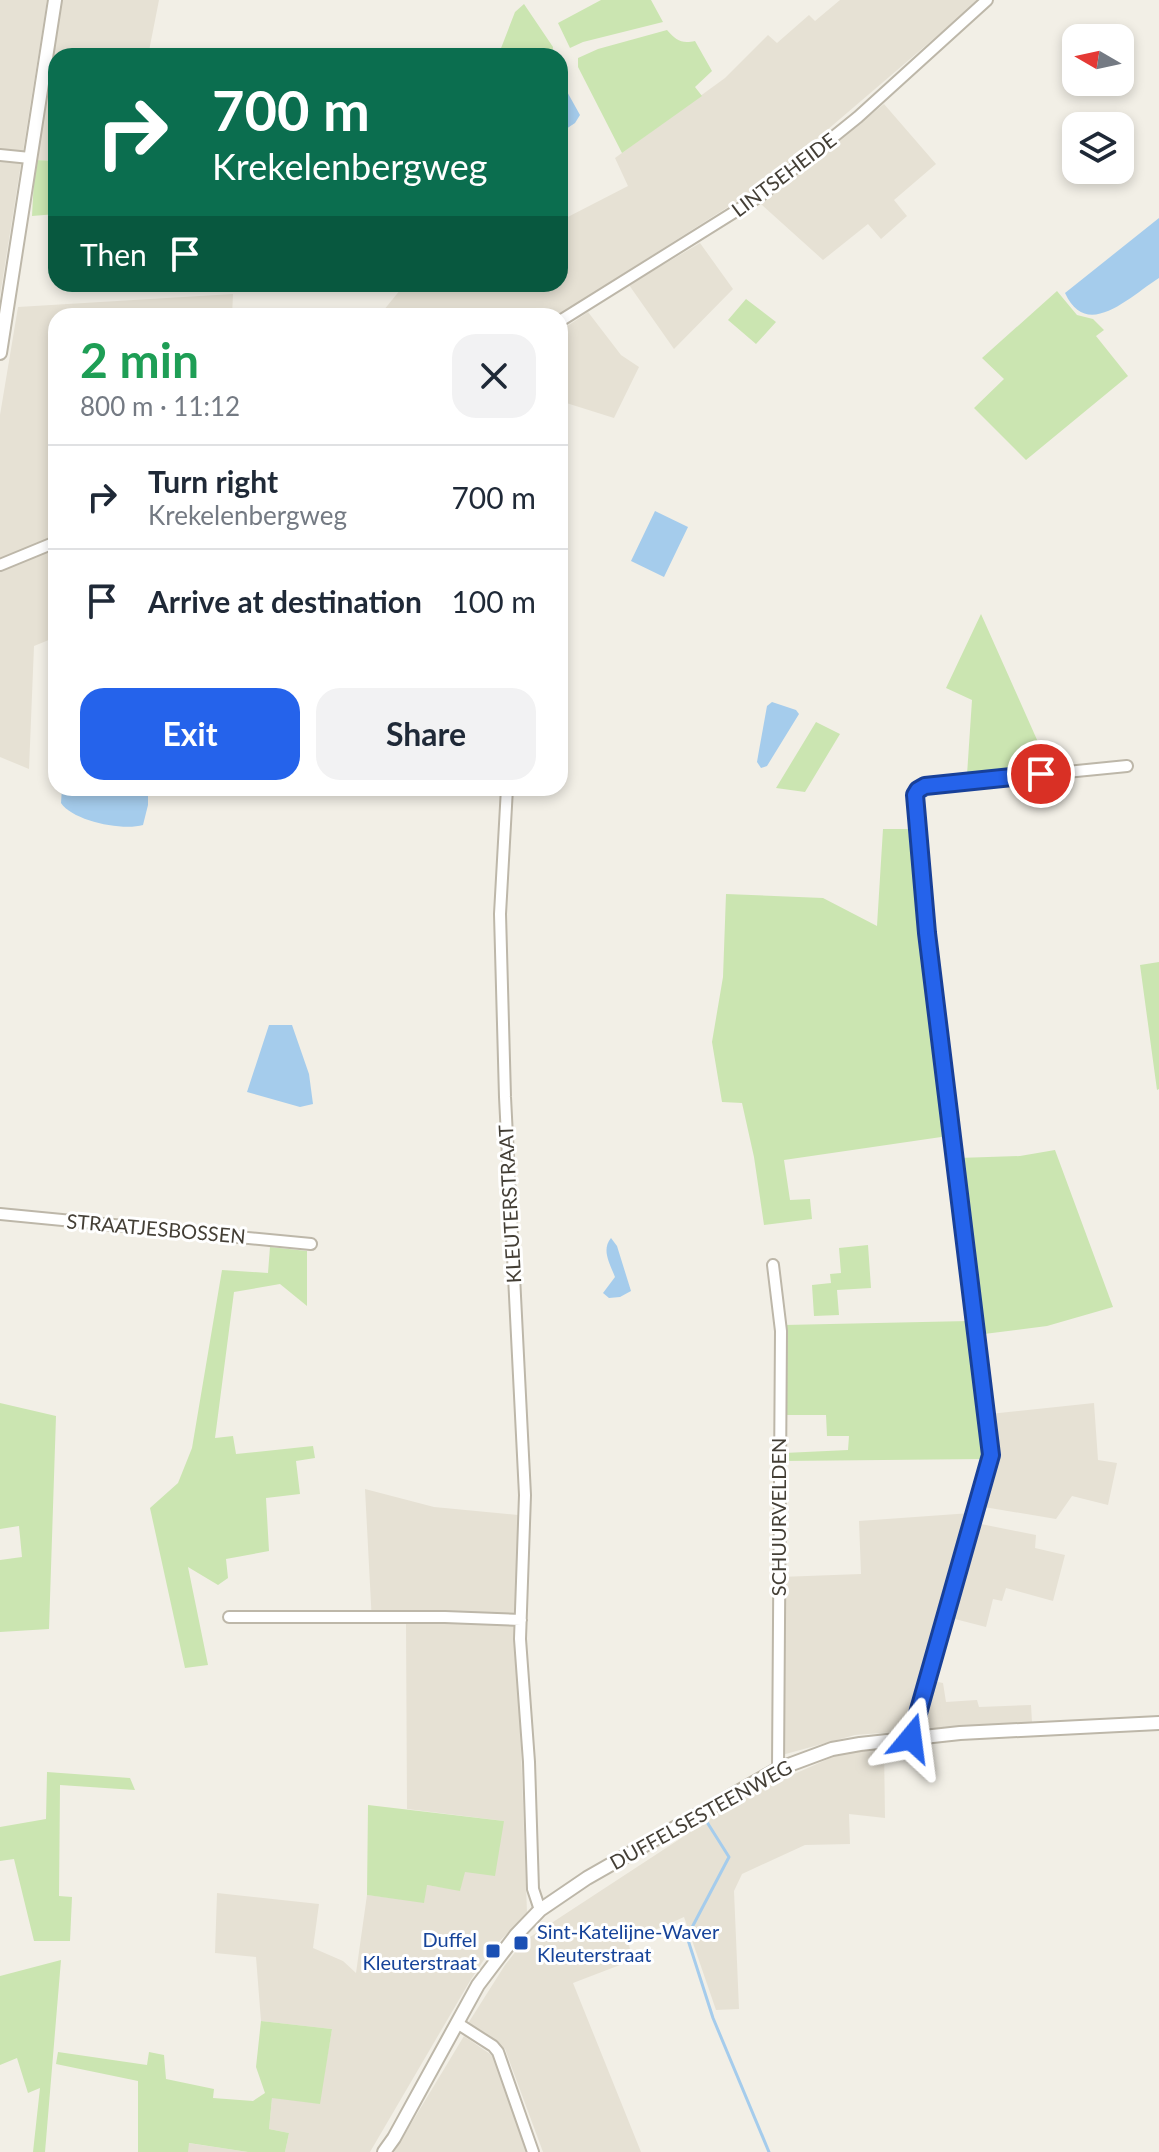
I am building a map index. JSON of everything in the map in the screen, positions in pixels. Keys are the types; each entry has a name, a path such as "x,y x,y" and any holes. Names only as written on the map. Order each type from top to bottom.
{"street":[{"path":"0,353 55,0"},
{"name":"LINTSEHEIDE","path":"568,316 760,196 858,117 987,0"},
{"path":"0,155 30,158"},
{"path":"0,565 48,545"},
{"path":"911,1738 991,1455 928,947 915,795 925,786 1127,766"},
{"name":"KLEUTERSTRAAT","path":"507,796 500,914 505,1112 525,1495 521,1620 533,1889 540,1910"},
{"name":"STRAATJESBOSSEN","path":"0,1214 311,1244"},
{"name":"SCHUURVELDEN","path":"773,1265 781,1331 778,1769"},
{"path":"229,1617 521,1620"},
{"name":"DUFFELSESTEENWEG","path":"384,2152 496,1958 540,1910 601,1870 778,1769 832,1749 911,1738 1159,1723"},
{"path":"457,2023 498,2052 533,2152"}],"shaded area":[{"path":"0,0 47,0 0,296"},
{"path":"60,0 159,0 150,48 52,48"},
{"path":"840,0 979,0 764,184 568,309 386,308 398,292 568,292 568,217 628,186 615,158 725,78 768,35 777,43 809,15 815,21"},
{"path":"48,77 48,161 35,160"},
{"path":"884,104 936,164 894,200 907,216 881,239 868,224 823,260 761,204"},
{"path":"700,243 733,289 674,349 629,285"},
{"path":"233,294 232,308 48,308 48,541 0,559 0,415 18,307"},
{"path":"588,312 621,355 639,367 614,418 568,404 568,326"},
{"path":"48,552 48,640 34,646 29,769 0,757 0,571"},
{"path":"1094,1403 1098,1460 1117,1463 1108,1505 1072,1496 1056,1519 984,1507 981,1524 1036,1535 1035,1548 1065,1555 1053,1601 1006,1588 1002,1601 993,1599 986,1627 951,1618 933,1681 943,1683 946,1702 977,1700 979,1707 1031,1705 1032,1722 855,1735 782,1755 780,1577 861,1574 859,1521 971,1513 984,1458 980,1415"},
{"path":"365,1489 434,1507 518,1515 516,1613 527,1913 489,1952 370,2152 285,2152 289,2133 269,2129 272,2098 323,2081 332,2029 261,2021 256,1957 215,1953 217,1893 319,1904 313,1948 343,1961 356,1973 367,1895 424,1902 426,1885 460,1890 464,1872 504,1821 407,1809 406,1623 372,1623"},
{"path":"884,1746 885,1818 849,1814 850,1844 805,1845 742,1874 734,1891 739,2009 716,2010 684,1917 628,1942 633,1960 573,1983 641,2152 543,2152 505,2049 467,2025 524,1941 747,1795 837,1755"},
{"path":"464,2036 496,2058 529,2152 394,2152"},
{"path":"188,2143 248,2152 188,2152"}],"green space":[{"path":"601,0 651,0 663,22 570,48 558,23"},
{"path":"524,4 553,48 501,48 515,12"},
{"path":"667,30 679,40 695,41 712,71 695,87 702,96 622,153 578,67 578,58 598,49"},
{"path":"35,160 48,161 48,215 32,216"},
{"path":"1057,291 1077,315 1093,319 1104,330 1096,336 1128,376 1026,460 974,408 1004,379 982,358"},
{"path":"746,299 776,322 756,344 728,320"},
{"path":"981,614 1050,769 967,775 972,700 946,688"},
{"path":"816,722 840,734 805,792 776,788"},
{"path":"883,829 908,829 948,1136 784,1160 790,1200 810,1199 812,1219 764,1225 742,1103 722,1102 712,1042 723,977 726,894 823,898 877,926"},
{"path":"1159,962 1159,1089 1157,1090 1140,965"},
{"path":"1055,1150 1113,1307 1047,1326 984,1334 958,1158 1020,1156"},
{"path":"868,1245 871,1288 837,1290 839,1315 814,1316 812,1285 831,1283 830,1274 841,1273 839,1248"},
{"path":"270,1247 307,1251 307,1306 280,1284 234,1292 215,1438 233,1436 236,1454 313,1446 315,1458 296,1461 300,1494 266,1498 269,1551 226,1559 228,1578 218,1585 188,1567 208,1665 185,1668 150,1508 178,1483 192,1448 222,1270 268,1273"},
{"path":"969,1321 984,1459 783,1461 784,1453 848,1450 849,1436 827,1436 826,1415 783,1415 784,1325"},
{"path":"0,1403 56,1416 49,1629 0,1632 0,1560 22,1557 19,1526 0,1529"},
{"path":"47,1772 130,1778 135,1790 60,1785 59,1896 72,1897 70,1941 34,1941 14,1859 0,1861 0,1827 46,1819"},
{"path":"368,1805 504,1821 495,1876 465,1872 460,1891 427,1885 424,1903 367,1895"},
{"path":"61,1960 45,2152 33,2152 40,2088 28,2093 17,2058 0,2065 0,1976"},
{"path":"261,2021 332,2029 320,2104 272,2098 269,2129 289,2133 285,2152 248,2152 189,2143 188,2152 138,2152 138,2081 56,2064 58,2052 147,2065 149,2052 164,2055 166,2079 214,2089 213,2098 253,2101 265,2093 256,2067"}],"water":[{"path":"568,93 580,115 568,128"},
{"path":"1159,218 1159,278 1109,311 1085,314 1074,307 1065,293"},
{"path":"655,511 688,527 664,577 631,561"},
{"path":"772,702 796,710 799,714 767,766 761,768 757,762 758,756 767,706"},
{"path":"61,796 148,796 143,825 134,827 87,819 61,803"},
{"path":"269,1025 292,1025 309,1074 313,1104 300,1107 247,1092"},
{"path":"611,1238 617,1246 631,1291 609,1298 603,1293 615,1277 607,1252"}],"waterway":[{"path":"705,1819 729,1857 688,1940 713,2018 769,2152"}],"place":[{"name":"Sint-Katelijne-Waver Kleuterstraat","path":"521,1943"},
{"name":"Duffel Kleuterstraat","path":"493,1951"}],"route":[{"path":"911,1738 991,1455 927,933 914,801 918,790 925,786 1041,774"}]}
